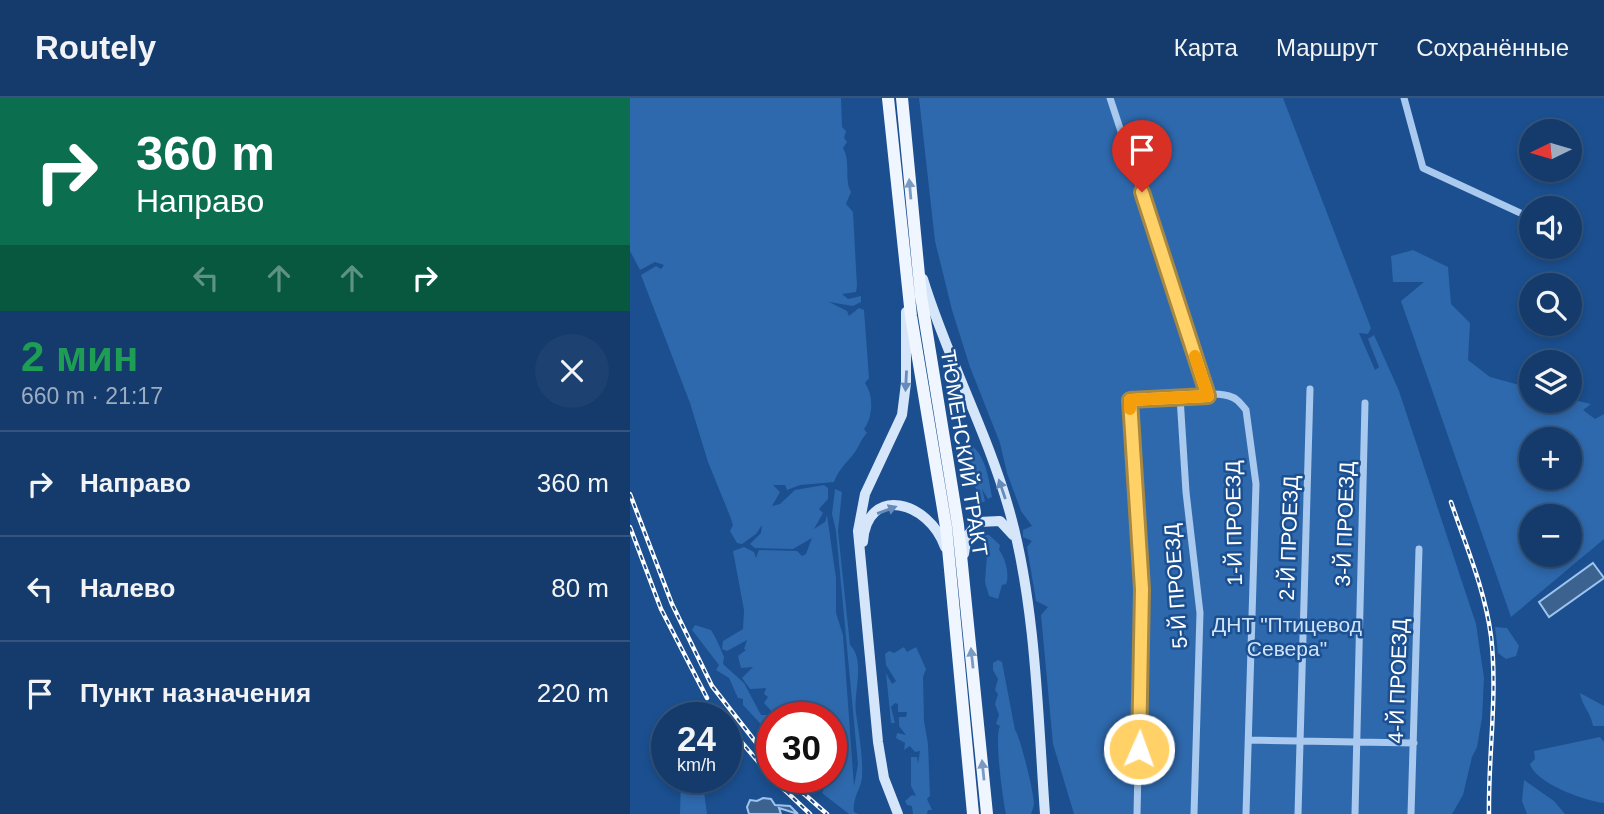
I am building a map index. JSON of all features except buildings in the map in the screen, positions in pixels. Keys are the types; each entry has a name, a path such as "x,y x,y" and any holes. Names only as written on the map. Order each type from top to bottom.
{"main road":[{"name":"ТЮМЕНСКИЙ ТРАКТ","path":"888,98 904,264 938,474 956,566 973,814"},
{"name":"ТЮМЕНСКИЙ ТРАКТ","path":"902,98 916,253 987,814"},
{"path":"916,253 929,299 1002,487 1019,555 1035,684 1045,814"},
{"path":"898,814 881,765 858,531 862,503 895,433 904,401 907,348 904,264"},
{"path":"861,566 863,536 871,518 883,509 895,505 921,513 935,525 956,566"},
{"path":"956,566 967,536 975,525 985,520 993,519 1006,525 1019,555"}],"street":[{"path":"1110,98 1208,396 1130,400 1142,589 1137,814"},
{"path":"1404,98 1423,168 1519,212"},
{"name":"2-Й ПРОЕЗД","path":"1298,814 1309,517 1310,389"},
{"name":"1-Й ПРОЕЗД","path":"1208,396 1229,396 1239,401 1245,410 1256,484 1246,814"},
{"name":"5-Й ПРОЕЗД","path":"1180,397 1186,492 1200,614 1194,814"},
{"name":"3-Й ПРОЕЗД","path":"1355,814 1365,403"},
{"name":"4-Й ПРОЕЗД","path":"1411,814 1419,549"},
{"path":"1249,740 1414,743"}],"green space":[{"path":"630,98 841,98 842,127 846,131 844,138 847,142 843,148 851,192 846,204 853,212 857,286 856,292 842,294 848,299 861,296 861,302 853,306 829,302 847,311 849,316 859,308 864,310 869,378 865,383 870,394 871,413 864,429 867,433 834,482 800,485 787,490 785,485 773,485 780,492 772,506 780,504 795,490 824,485 828,488 828,499 819,509 823,513 814,529 825,522 827,515 836,578 836,613 843,635 854,786 858,764 836,531 832,514 835,489 842,492 838,531 850,645 855,652 858,668 856,705 862,777 855,798 854,812 858,814 849,814 822,793 847,793 847,702 765,702 768,697 764,694 766,688 750,689 742,678 753,667 741,668 738,656 746,650 747,640 727,651 722,649 723,641 743,629 744,610 733,551 744,547 754,552 756,558 759,550 797,551 802,556 806,554 812,538 793,549 755,548 750,544 761,533 762,525 756,534 742,544 737,543 730,531 733,525 708,462 690,403 641,275 656,266 661,269 664,265 655,262 640,270 630,251"},
{"name":"ДНТ \"Птицевод Севера\"","path":"919,98 1283,98 1371,328 1368,334 1359,333 1375,370 1379,367 1368,339 1374,335 1399,391 1476,624 1484,678 1482,718 1463,795 1452,814 1074,814 1053,744 1041,615 1048,607 1036,601 1027,547 1032,541 1023,537 1023,530 1032,526 1021,511 1007,473 1000,443 970,367 952,310 935,241"},
{"path":"1413,250 1448,267 1451,304 1470,323 1468,360 1490,377 1519,385 1519,413 1582,413 1582,402 1591,404 1583,410 1595,419 1604,414 1604,539 1582,557 1582,504 1519,504 1519,567 1571,567 1511,617 1401,301 1424,282 1393,282 1391,256"},
{"path":"969,444 983,460 989,482 992,497 988,499 982,489 985,501 981,503 973,481 971,458 967,456"},
{"path":"982,534 989,535 1000,545 999,550 1006,566 1007,580 1006,584 1002,585 998,599 989,596 985,582 987,555"},
{"path":"695,625 711,630 724,657 723,664 744,683 756,706 756,719 743,705 743,699 738,698 729,678 716,670 719,665 692,630"},
{"path":"1495,627 1507,628 1519,646 1516,656 1506,659 1498,653"},
{"path":"904,647 907,652 916,647 926,669 923,677 930,796 927,799 932,810 928,810 927,814 913,814 912,806 905,801 912,795 916,796 911,786 911,757 917,757 918,763 920,751 915,752 910,746 904,750 905,743 896,738 897,733 906,735 899,726 899,717 906,717 907,712 898,712 898,704 895,703 891,707 895,723 891,723 886,673 892,684 896,681 886,665 885,654 889,651 894,653"},
{"path":"998,660 1002,662 1015,730 1032,788 1034,803 1031,814 1006,814 998,755 1000,726 996,724 999,715 995,704 998,679 993,670 993,663"},
{"path":"1580,693 1604,706 1604,726 1593,726"},
{"path":"1600,737 1604,742 1604,803 1585,799 1551,784 1541,778 1530,764 1535,759 1534,751"},
{"path":"1524,780 1554,801 1565,814 1527,814 1522,801"},
{"path":"681,793 704,793 707,814 680,814"}],"shaded area":[{"path":"1593,563 1604,578 1549,617 1539,602"},
{"path":"771,799 775,805 790,806 798,814 779,808 781,814 749,814 747,807 750,800"}],"railway":[{"path":"630,494 672,604 712,686 756,742"},
{"path":"1451,502 1480,585 1491,636 1493,703 1489,814"},
{"path":"630,527 661,609 707,698"},
{"path":"742,743 773,779 810,814"},
{"path":"803,793 827,814"}],"slow traffic":[{"path":"1130,409 1130,400 1208,396 1195,356"}],"route":[{"path":"1139,749 1142,589 1130,400 1208,396 1142,192"}]}
